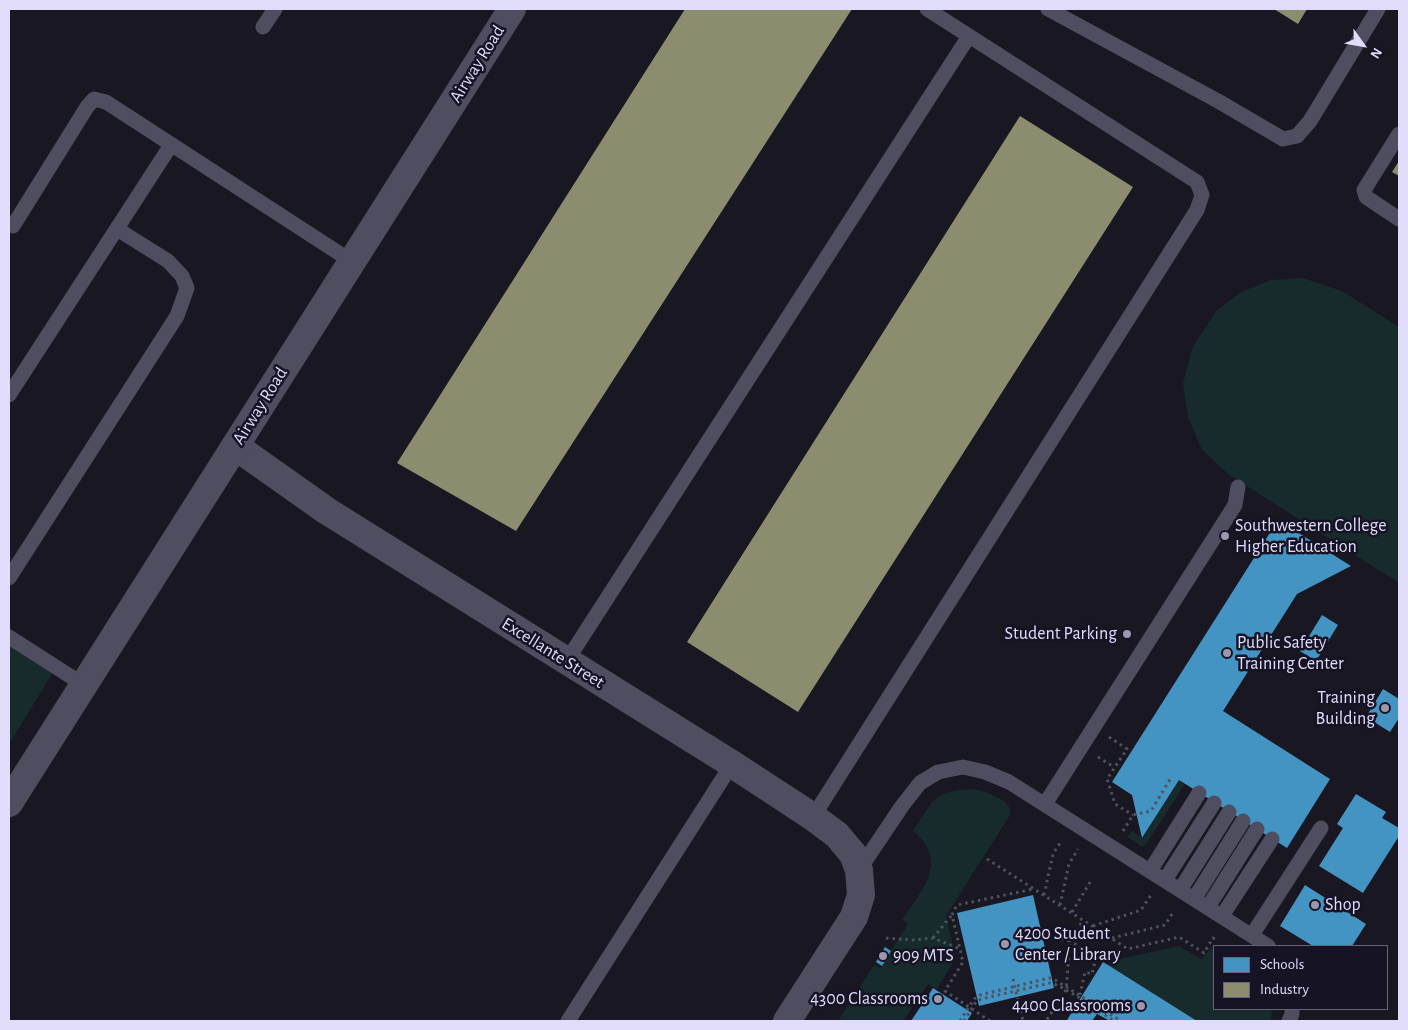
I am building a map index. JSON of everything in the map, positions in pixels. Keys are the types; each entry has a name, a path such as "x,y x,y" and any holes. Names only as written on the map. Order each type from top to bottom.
{"street":[{"name":"Airway Road","path":"9,803 512,9"},
{"name":"Excellante Street","path":"235,446 327,512 732,764 813,817 838,835 853,854 860,870"},
{"path":"787,1021 854,917 861,895 860,870"}],"lane":[{"path":"264,26 275,9"},
{"path":"813,817 1197,210 1202,195 1196,182 927,9"},
{"path":"1048,9 1218,100 1283,140 1297,136 1310,121 1378,9"},
{"path":"566,662 969,36"},
{"path":"13,226 87,107 94,99 106,102 351,261"},
{"path":"1399,134 1364,190 1366,197 1399,219"},
{"path":"9,395 171,145"},
{"path":"9,578 177,316 187,288 182,276 168,261 117,229"},
{"path":"1045,804 1235,505 1238,486"},
{"path":"9,637 84,684"},
{"path":"568,1021 732,764"},
{"path":"860,870 902,806 920,783 938,772 963,767 985,772 1009,782 1267,945"},
{"path":"1150,871 1199,793"},
{"path":"1165,880 1214,803"},
{"path":"1180,890 1229,812"},
{"path":"1194,899 1243,821"},
{"path":"1252,935 1321,828"},
{"path":"1208,908 1257,830"},
{"path":"1222,916 1272,839"}],"path":[{"path":"1107,736 1126,749 1107,779 1115,804 1132,815 1150,811 1172,776"},
{"path":"1094,754 1114,767"},
{"path":"1121,833 1132,815"},
{"path":"1044,895 1053,854 1065,835"},
{"path":"1060,905 1069,864 1081,845"},
{"path":"987,859 1128,949 1179,937 1204,953 1213,938 1216,940"},
{"path":"1072,912 1092,879"},
{"path":"933,938 952,915 957,905 1034,889"},
{"path":"1092,926 1141,910 1153,891"},
{"path":"1111,939 1165,924 1177,906"},
{"path":"952,915 963,962 945,991 990,1021"},
{"path":"1046,1021 1066,990 1070,941 1083,920"},
{"path":"1042,934 1070,941 1096,957 1092,974 1085,972 1080,995"},
{"path":"886,938 913,940 933,938 960,949"},
{"path":"960,1021 974,999 980,995 1049,978 1121,1021"},
{"path":"1013,979 1023,1021"},
{"path":"964,1021 976,1002 981,999 1050,983 1066,990 1114,1021"},
{"path":"1088,1014 1094,1004"}],"green space":[{"path":"1303,278 1342,291 1399,327 1399,583 1228,474 1202,450 1188,417 1183,383 1193,346 1217,310 1241,292 1271,280"},
{"path":"9,628 60,661 9,744"},
{"path":"1179,780 1185,784 1147,843 1141,846 1128,837 1131,831 1143,838"},
{"path":"969,789 996,796 1007,805 1010,815 946,916 956,958 937,989 928,984 903,1021 838,1021 852,999 858,1003 864,993 859,988 874,965 880,968 908,924 902,920 929,876 930,853 924,842 913,831 929,807 941,795"},
{"path":"1179,946 1202,959 1212,947 1213,1010 1272,1010 1271,1021 1197,1021 1108,965 1110,961"}],"building: Schools":[{"path":"1278,520 1351,566 1297,594 1223,711 1330,779 1287,848 1179,780 1142,838 1132,795 1112,782"},
{"path":"1322,615 1338,625 1316,661 1300,651"},
{"name":"Training Building","path":"1383,689 1399,699 1399,718 1390,732 1366,717"},
{"path":"1356,794 1386,812 1382,818 1399,828 1399,836 1363,893 1319,866 1343,828 1337,824"},
{"name":"Shop","path":"1305,885 1366,924 1353,945 1311,945 1280,926"},
{"name":"4200 Student Center / Library","path":"1033,895 1054,988 979,1006 957,913"},
{"name":"909 MTS","path":"885,947 891,951 882,966 876,962"},
{"name":"4400 Classrooms","path":"1103,962 1197,1021 1110,1021 1097,1014 1092,1021 1067,1020"},
{"name":"4300 Classrooms","path":"933,988 972,1013 967,1021 911,1021"}],"building: Industry":[{"path":"685,9 852,9 516,531 397,463"},
{"path":"1274,9 1307,9 1298,24"},
{"path":"1020,116 1133,187 798,712 687,642"},
{"path":"1399,161 1399,176 1392,172"}],"place":[{"name":"Southwestern College Higher Education","path":"1225,536"},
{"name":"Student Parking","path":"1127,634"},
{"name":"Public Safety Training Center","path":"1227,653"},
{"name":"Training Building","path":"1385,708"},
{"name":"Shop","path":"1315,905"},
{"name":"4200 Student Center / Library","path":"1005,944"},
{"name":"909 MTS","path":"883,956"},
{"name":"4300 Classrooms","path":"938,999"},
{"name":"4400 Classrooms","path":"1141,1006"}]}
